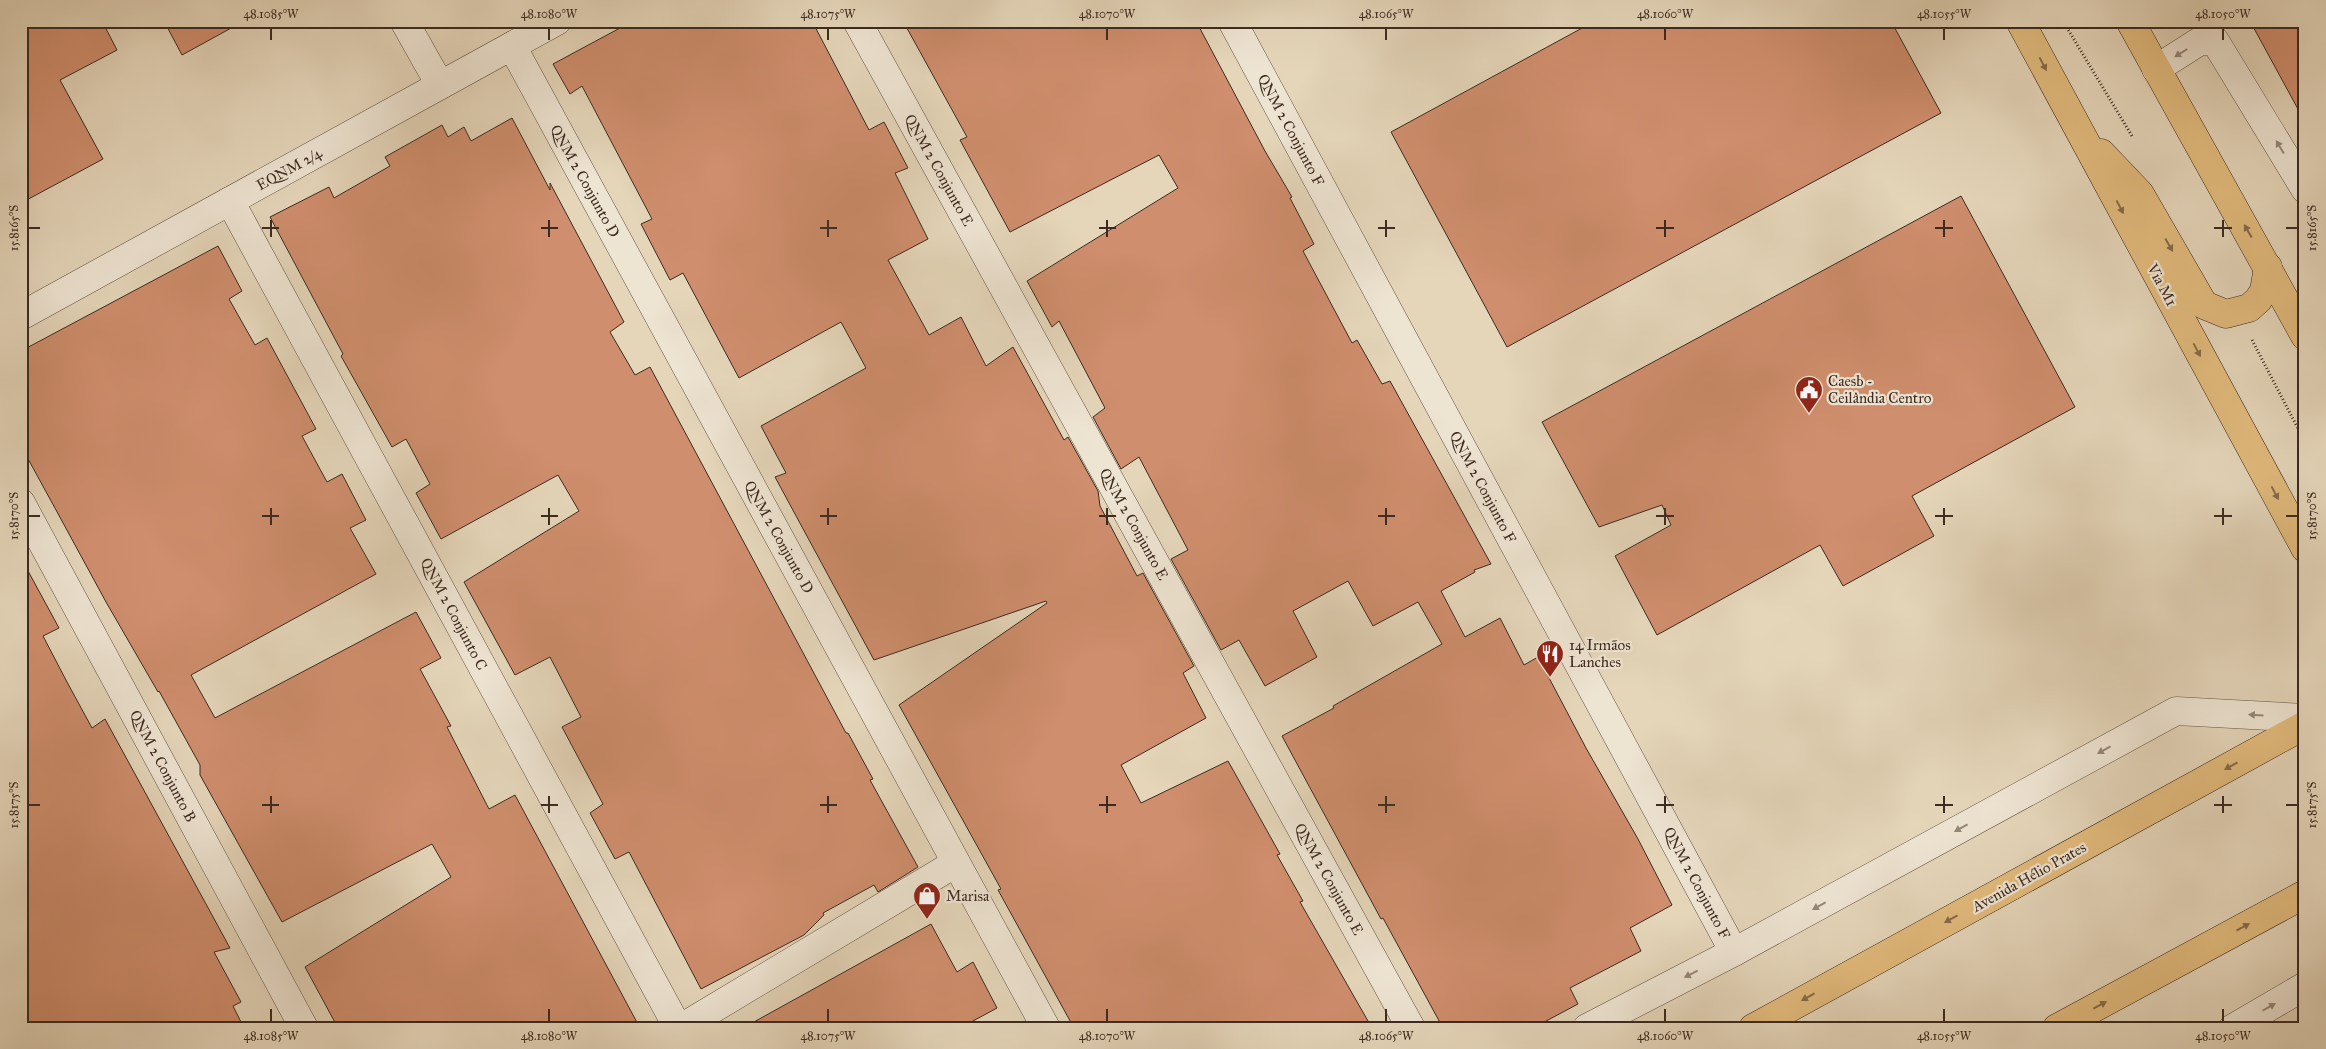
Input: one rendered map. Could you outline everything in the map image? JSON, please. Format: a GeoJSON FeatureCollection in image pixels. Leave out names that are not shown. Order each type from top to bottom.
{"type":"FeatureCollection","features":[{"type":"Feature","properties":{"kind":"main road","name":"Via M1"},"geometry":{"type":"LineString","coordinates":[[2020,21],[2305,548]]}},
{"type":"Feature","properties":{"kind":"main road"},"geometry":{"type":"LineString","coordinates":[[2121,21],[2149,57]]}},
{"type":"Feature","properties":{"kind":"main road"},"geometry":{"type":"LineString","coordinates":[[2130,21],[2305,336]]}},
{"type":"Feature","properties":{"kind":"main road"},"geometry":{"type":"LineString","coordinates":[[2075,125],[2140,194],[2204,305],[2226,314],[2249,308],[2258,300],[2264,290],[2268,268]]}},
{"type":"Feature","properties":{"kind":"main road","name":"Avenida Hélio Prates"},"geometry":{"type":"LineString","coordinates":[[1753,1028],[2305,725]]}},
{"type":"Feature","properties":{"kind":"main road"},"geometry":{"type":"LineString","coordinates":[[2057,1028],[2305,894]]}},
{"type":"Feature","properties":{"kind":"street"},"geometry":{"type":"LineString","coordinates":[[404,21],[440,85]]}},
{"type":"Feature","properties":{"kind":"street","name":"EQNM 2/4"},"geometry":{"type":"LineString","coordinates":[[21,316],[557,21]]}},
{"type":"Feature","properties":{"kind":"street","name":"QNM 2 Conjunto E"},"geometry":{"type":"LineString","coordinates":[[857,21],[1411,1028]]}},
{"type":"Feature","properties":{"kind":"street","name":"QNM 2 Conjunto F"},"geometry":{"type":"LineString","coordinates":[[1232,21],[1734,952]]}},
{"type":"Feature","properties":{"kind":"street"},"geometry":{"type":"LineString","coordinates":[[2149,57],[2200,41],[2215,41],[2305,189]]}},
{"type":"Feature","properties":{"kind":"street","name":"QNM 2 Conjunto D"},"geometry":{"type":"LineString","coordinates":[[512,46],[1046,1028]]}},
{"type":"Feature","properties":{"kind":"street","name":"QNM 2 Conjunto C"},"geometry":{"type":"LineString","coordinates":[[230,201],[679,1028]]}},
{"type":"Feature","properties":{"kind":"street","name":"QNM 2 Conjunto B"},"geometry":{"type":"LineString","coordinates":[[21,503],[304,1028]]}},
{"type":"Feature","properties":{"kind":"street"},"geometry":{"type":"LineString","coordinates":[[1587,1028],[1734,952],[2176,711],[2305,718]]}},
{"type":"Feature","properties":{"kind":"street"},"geometry":{"type":"LineString","coordinates":[[679,1028],[956,863]]}},
{"type":"Feature","properties":{"kind":"street"},"geometry":{"type":"LineString","coordinates":[[2233,1028],[2305,986]]}},
{"type":"Feature","properties":{"kind":"building"},"geometry":{"type":"Polygon","coordinates":[[[21,21],[102,21],[117,50],[60,80],[103,159],[21,203],[21,21]]]}},
{"type":"Feature","properties":{"kind":"building"},"geometry":{"type":"Polygon","coordinates":[[[164,21],[244,21],[182,55],[164,21]]]}},
{"type":"Feature","properties":{"kind":"building"},"geometry":{"type":"Polygon","coordinates":[[[633,21],[812,21],[869,130],[884,122],[908,168],[895,173],[928,239],[888,260],[929,335],[961,317],[986,366],[1013,347],[1064,440],[1068,437],[1098,491],[1100,506],[1137,576],[1143,573],[1194,666],[1183,673],[1206,718],[1121,765],[1141,803],[1228,761],[1280,854],[1277,855],[1303,901],[1300,902],[1372,1028],[1074,1028],[998,890],[1001,889],[899,705],[1047,603],[1046,601],[874,660],[775,477],[786,473],[761,426],[866,368],[841,322],[739,378],[683,273],[670,280],[641,224],[652,219],[582,86],[570,94],[553,64],[633,21]]]}},
{"type":"Feature","properties":{"kind":"building"},"geometry":{"type":"Polygon","coordinates":[[[903,21],[1196,21],[1265,151],[1292,197],[1290,198],[1314,244],[1303,251],[1352,343],[1357,340],[1382,384],[1390,381],[1491,564],[1474,570],[1475,572],[1441,591],[1465,637],[1500,618],[1524,665],[1538,657],[1672,905],[1630,928],[1641,951],[1570,988],[1578,1004],[1533,1028],[1443,1028],[1383,918],[1381,919],[1282,736],[1334,708],[1333,706],[1442,644],[1418,602],[1373,626],[1348,581],[1293,611],[1317,657],[1265,686],[1239,640],[1221,650],[1171,559],[1188,550],[1139,457],[1121,469],[1093,417],[1105,408],[1059,321],[1052,327],[1027,281],[1178,188],[1159,155],[1010,232],[960,140],[967,137],[903,21]]]}},
{"type":"Feature","properties":{"kind":"building"},"geometry":{"type":"Polygon","coordinates":[[[1595,21],[1891,21],[1941,113],[1507,347],[1391,132],[1595,21]]]}},
{"type":"Feature","properties":{"kind":"building"},"geometry":{"type":"Polygon","coordinates":[[[2250,21],[2305,21],[2305,122],[2250,21]]]}},
{"type":"Feature","properties":{"kind":"building"},"geometry":{"type":"Polygon","coordinates":[[[512,118],[550,190],[550,183],[624,322],[610,332],[635,375],[650,367],[846,733],[848,733],[873,779],[870,780],[918,867],[878,892],[874,885],[823,913],[824,915],[804,935],[701,989],[629,852],[615,859],[590,813],[603,804],[562,727],[581,717],[550,657],[515,675],[464,582],[579,511],[558,475],[441,539],[416,493],[430,484],[406,439],[392,447],[341,356],[343,354],[270,217],[329,187],[334,198],[390,166],[385,157],[442,125],[448,137],[464,127],[471,141],[512,118]]]}},
{"type":"Feature","properties":{"kind":"building","name":"Caesb - Ceilândia Centro"},"geometry":{"type":"Polygon","coordinates":[[[1961,196],[2075,407],[1912,496],[1934,536],[1843,586],[1820,545],[1657,635],[1615,556],[1671,525],[1662,505],[1599,527],[1542,422],[1961,196]]]}},
{"type":"Feature","properties":{"kind":"building"},"geometry":{"type":"Polygon","coordinates":[[[218,246],[242,291],[229,299],[255,345],[267,338],[316,429],[302,436],[327,482],[342,474],[366,520],[350,528],[376,574],[191,675],[215,718],[416,612],[441,658],[420,669],[451,726],[447,727],[489,809],[515,795],[640,1028],[338,1028],[305,967],[451,877],[432,844],[282,922],[200,775],[200,765],[106,602],[21,446],[21,351],[218,246]]]}},
{"type":"Feature","properties":{"kind":"building"},"geometry":{"type":"Polygon","coordinates":[[[21,558],[59,628],[43,636],[67,682],[92,728],[105,719],[230,948],[214,952],[241,1002],[233,1006],[244,1028],[21,1028],[21,558]]]}},
{"type":"Feature","properties":{"kind":"building"},"geometry":{"type":"Polygon","coordinates":[[[931,924],[957,972],[973,962],[997,1008],[960,1028],[743,1028],[931,924]]]}},
{"type":"Feature","properties":{"kind":"place","name":"Caesb - Ceilândia Centro"},"geometry":{"type":"Point","coordinates":[1809,414]}},
{"type":"Feature","properties":{"kind":"place","name":"14 Irmãos Lanches"},"geometry":{"type":"Point","coordinates":[1550,678]}},
{"type":"Feature","properties":{"kind":"place","name":"Marisa"},"geometry":{"type":"Point","coordinates":[927,920]}}]}
